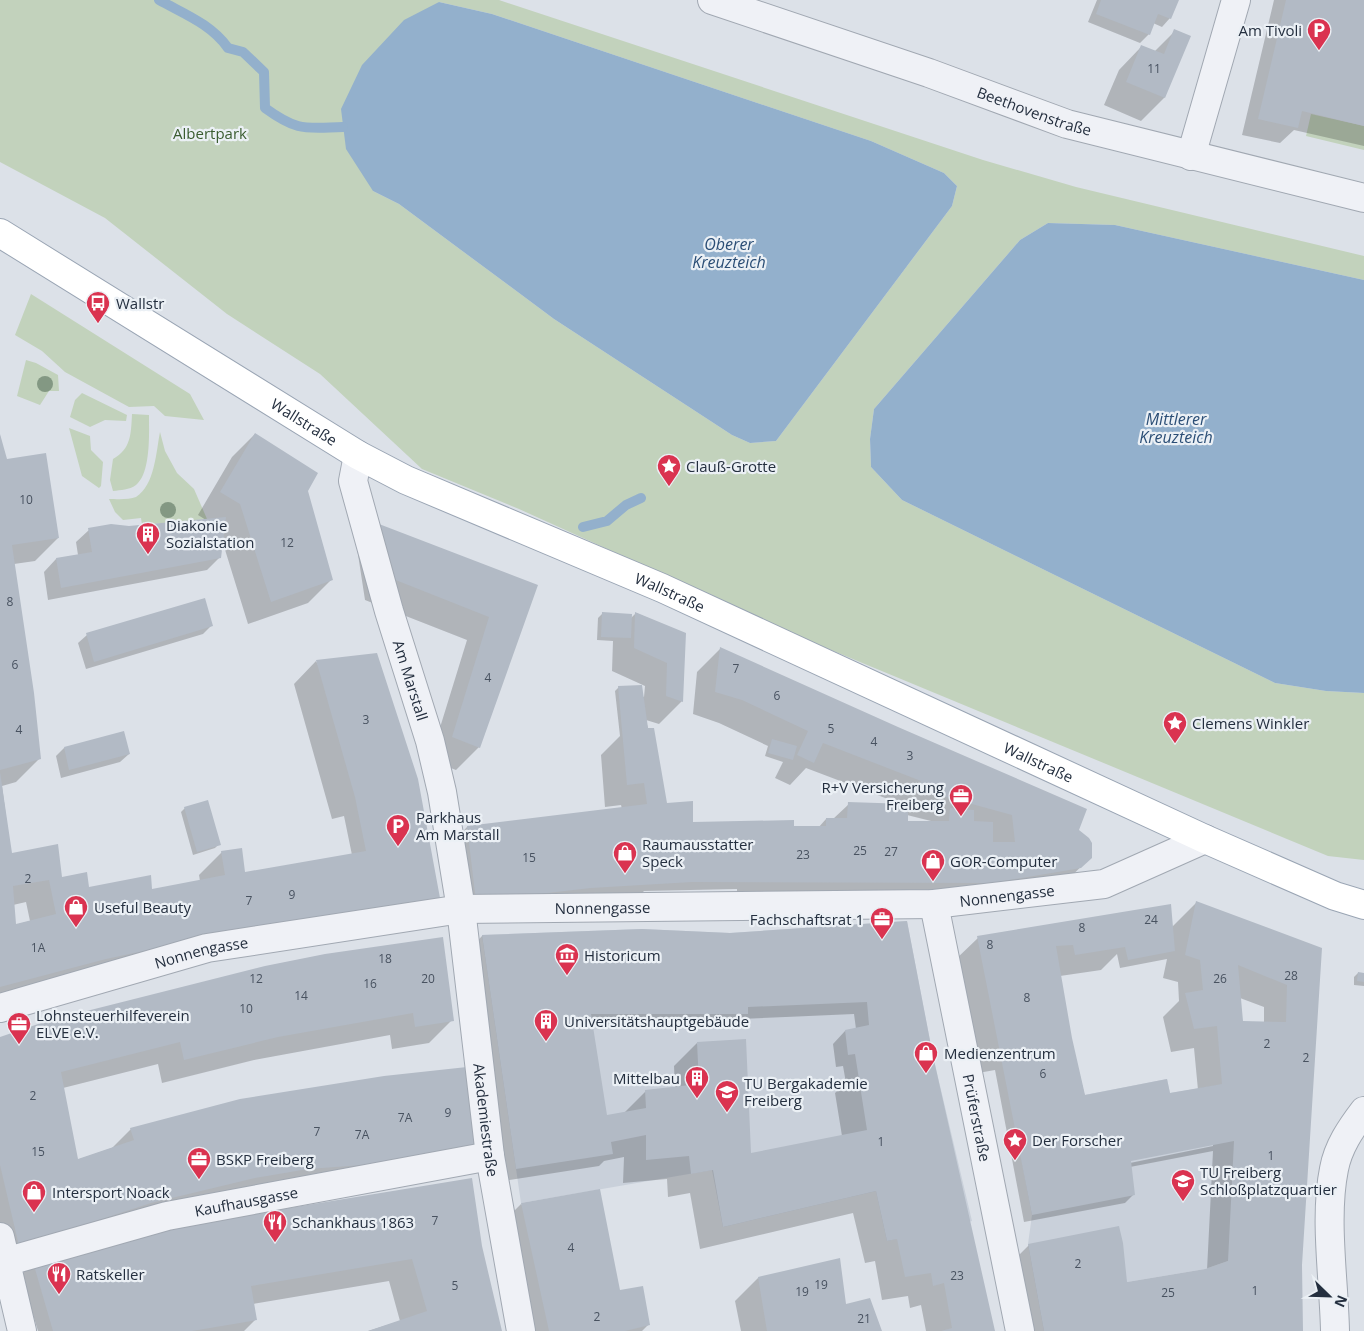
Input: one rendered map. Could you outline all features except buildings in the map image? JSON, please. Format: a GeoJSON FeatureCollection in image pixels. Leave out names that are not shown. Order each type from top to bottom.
{"type":"FeatureCollection","features":[{"type":"Feature","properties":{"kind":"main road","name":"Wallstraße"},"geometry":{"type":"LineString","coordinates":[[0,233],[358,454],[406,480],[662,588],[1205,839],[1335,896],[1364,905]]}},
{"type":"Feature","properties":{"kind":"street","name":"Beethovenstraße"},"geometry":{"type":"LineString","coordinates":[[712,0],[929,73],[1067,124],[1364,198]]}},
{"type":"Feature","properties":{"kind":"street"},"geometry":{"type":"LineString","coordinates":[[1191,156],[1236,0]]}},
{"type":"Feature","properties":{"kind":"street","name":"Am Marstall"},"geometry":{"type":"LineString","coordinates":[[358,454],[353,481],[395,629],[430,741],[442,792],[461,909]]}},
{"type":"Feature","properties":{"kind":"street","name":"Nonnengasse"},"geometry":{"type":"LineString","coordinates":[[0,1008],[207,948],[461,909],[934,904],[1104,884],[1205,839]]}},
{"type":"Feature","properties":{"kind":"street","name":"Prüferstraße"},"geometry":{"type":"LineString","coordinates":[[934,904],[1020,1331]]}},
{"type":"Feature","properties":{"kind":"street","name":"Akademiestraße"},"geometry":{"type":"LineString","coordinates":[[461,909],[490,1156],[521,1331]]}},
{"type":"Feature","properties":{"kind":"street"},"geometry":{"type":"LineString","coordinates":[[1334,1331],[1330,1203],[1334,1167],[1348,1133],[1364,1111]]}},
{"type":"Feature","properties":{"kind":"street","name":"Kaufhausgasse"},"geometry":{"type":"LineString","coordinates":[[3,1250],[167,1216],[490,1156]]}},
{"type":"Feature","properties":{"kind":"street"},"geometry":{"type":"LineString","coordinates":[[3,1250],[22,1331]]}},
{"type":"Feature","properties":{"kind":"shaded area","name":"TU Bergakademie Freiberg"},"geometry":{"type":"Polygon","coordinates":[[[907,921],[933,1056],[972,1221],[887,1241],[876,1191],[723,1227],[712,1170],[521,1203],[482,935],[642,929],[730,933],[907,921]]]}},
{"type":"Feature","properties":{"kind":"shaded area"},"geometry":{"type":"Polygon","coordinates":[[[1313,1070],[1228,1261],[1205,1269],[1127,1282],[1044,1331],[1028,1244],[1032,1215],[1012,1109],[1167,1079],[1170,1093],[1313,1070]]]}},
{"type":"Feature","properties":{"kind":"green space","name":"Albertpark"},"geometry":{"type":"Polygon","coordinates":[[[0,0],[499,0],[983,160],[1076,187],[1364,256],[1364,280],[1115,225],[1048,223],[1020,240],[874,409],[870,439],[871,467],[902,500],[1275,683],[1326,691],[1364,693],[1364,860],[1328,856],[819,645],[519,509],[422,469],[320,374],[227,314],[105,218],[0,162],[0,0]],[[439,2],[373,191],[399,204],[554,319],[732,435],[750,443],[776,441],[952,206],[957,186],[944,173],[871,141],[492,14],[439,2]]]}},
{"type":"Feature","properties":{"kind":"green space"},"geometry":{"type":"Polygon","coordinates":[[[1311,114],[1364,126],[1364,150],[1306,136],[1311,114]]]}},
{"type":"Feature","properties":{"kind":"green space"},"geometry":{"type":"Polygon","coordinates":[[[31,294],[190,394],[204,420],[165,416],[154,406],[129,407],[65,372],[42,351],[15,335],[31,294]]]}},
{"type":"Feature","properties":{"kind":"green space"},"geometry":{"type":"Polygon","coordinates":[[[26,360],[36,363],[58,375],[59,391],[49,391],[40,405],[17,396],[26,360]]]}},
{"type":"Feature","properties":{"kind":"green space"},"geometry":{"type":"Polygon","coordinates":[[[82,393],[127,415],[126,421],[105,420],[90,427],[70,417],[75,400],[82,393]]]}},
{"type":"Feature","properties":{"kind":"green space"},"geometry":{"type":"Polygon","coordinates":[[[132,414],[149,415],[147,462],[141,479],[136,485],[128,489],[113,491],[110,480],[113,459],[127,446],[132,414]]]}},
{"type":"Feature","properties":{"kind":"green space"},"geometry":{"type":"Polygon","coordinates":[[[69,428],[90,436],[91,450],[103,462],[101,486],[99,488],[82,476],[69,428]]]}},
{"type":"Feature","properties":{"kind":"green space"},"geometry":{"type":"Polygon","coordinates":[[[160,432],[165,451],[177,473],[194,489],[207,519],[142,525],[141,518],[123,520],[115,512],[109,499],[136,497],[147,485],[154,468],[160,432]]]}},
{"type":"Feature","properties":{"kind":"water","name":"Oberer Kreuzteich"},"geometry":{"type":"Polygon","coordinates":[[[439,2],[492,14],[871,141],[944,173],[957,186],[952,206],[776,441],[750,443],[732,435],[554,319],[399,204],[373,191],[346,149],[341,109],[362,65],[404,20],[439,2]]]}},
{"type":"Feature","properties":{"kind":"water","name":"Mittlerer Kreuzteich"},"geometry":{"type":"Polygon","coordinates":[[[1048,223],[1115,225],[1364,280],[1364,693],[1326,691],[1275,683],[902,500],[871,467],[870,439],[874,409],[1020,240],[1048,223]]]}},
{"type":"Feature","properties":{"kind":"waterway"},"geometry":{"type":"LineString","coordinates":[[159,0],[214,32],[228,48],[243,52],[264,72],[265,108],[276,116],[302,127],[343,127]]}},
{"type":"Feature","properties":{"kind":"waterway"},"geometry":{"type":"LineString","coordinates":[[583,527],[607,521],[626,505],[641,498]]}},
{"type":"Feature","properties":{"kind":"place","name":"Am Tivoli"},"geometry":{"type":"Point","coordinates":[1319,51]}},
{"type":"Feature","properties":{"kind":"place","name":"Wallstr"},"geometry":{"type":"Point","coordinates":[98,324]}},
{"type":"Feature","properties":{"kind":"place","name":"Clauß-Grotte"},"geometry":{"type":"Point","coordinates":[669,487]}},
{"type":"Feature","properties":{"kind":"place","name":"Diakonie Sozialstation"},"geometry":{"type":"Point","coordinates":[148,555]}},
{"type":"Feature","properties":{"kind":"place","name":"Clemens Winkler"},"geometry":{"type":"Point","coordinates":[1175,744]}},
{"type":"Feature","properties":{"kind":"place","name":"R+V Versicherung Freiberg"},"geometry":{"type":"Point","coordinates":[961,817]}},
{"type":"Feature","properties":{"kind":"place","name":"Parkhaus Am Marstall"},"geometry":{"type":"Point","coordinates":[398,847]}},
{"type":"Feature","properties":{"kind":"place","name":"Raumausstatter Speck"},"geometry":{"type":"Point","coordinates":[625,874]}},
{"type":"Feature","properties":{"kind":"place","name":"GOR-Computer"},"geometry":{"type":"Point","coordinates":[933,882]}},
{"type":"Feature","properties":{"kind":"place","name":"Useful Beauty"},"geometry":{"type":"Point","coordinates":[76,928]}},
{"type":"Feature","properties":{"kind":"place","name":"Fachschaftsrat 1"},"geometry":{"type":"Point","coordinates":[882,940]}},
{"type":"Feature","properties":{"kind":"place","name":"Historicum"},"geometry":{"type":"Point","coordinates":[567,976]}},
{"type":"Feature","properties":{"kind":"place","name":"Universitätshauptgebäude"},"geometry":{"type":"Point","coordinates":[546,1042]}},
{"type":"Feature","properties":{"kind":"place","name":"Lohnsteuerhilfeverein ELVE e.V."},"geometry":{"type":"Point","coordinates":[19,1045]}},
{"type":"Feature","properties":{"kind":"place","name":"Medienzentrum"},"geometry":{"type":"Point","coordinates":[926,1074]}},
{"type":"Feature","properties":{"kind":"place","name":"Mittelbau"},"geometry":{"type":"Point","coordinates":[697,1099]}},
{"type":"Feature","properties":{"kind":"place","name":"TU Bergakademie Freiberg"},"geometry":{"type":"Point","coordinates":[727,1113]}},
{"type":"Feature","properties":{"kind":"place","name":"Der Forscher"},"geometry":{"type":"Point","coordinates":[1015,1161]}},
{"type":"Feature","properties":{"kind":"place","name":"BSKP Freiberg"},"geometry":{"type":"Point","coordinates":[199,1180]}},
{"type":"Feature","properties":{"kind":"place","name":"TU Freiberg Schloßplatzquartier"},"geometry":{"type":"Point","coordinates":[1183,1202]}},
{"type":"Feature","properties":{"kind":"place","name":"Intersport Noack"},"geometry":{"type":"Point","coordinates":[34,1213]}},
{"type":"Feature","properties":{"kind":"place","name":"Schankhaus 1863"},"geometry":{"type":"Point","coordinates":[275,1243]}},
{"type":"Feature","properties":{"kind":"place","name":"Ratskeller"},"geometry":{"type":"Point","coordinates":[59,1295]}}]}
